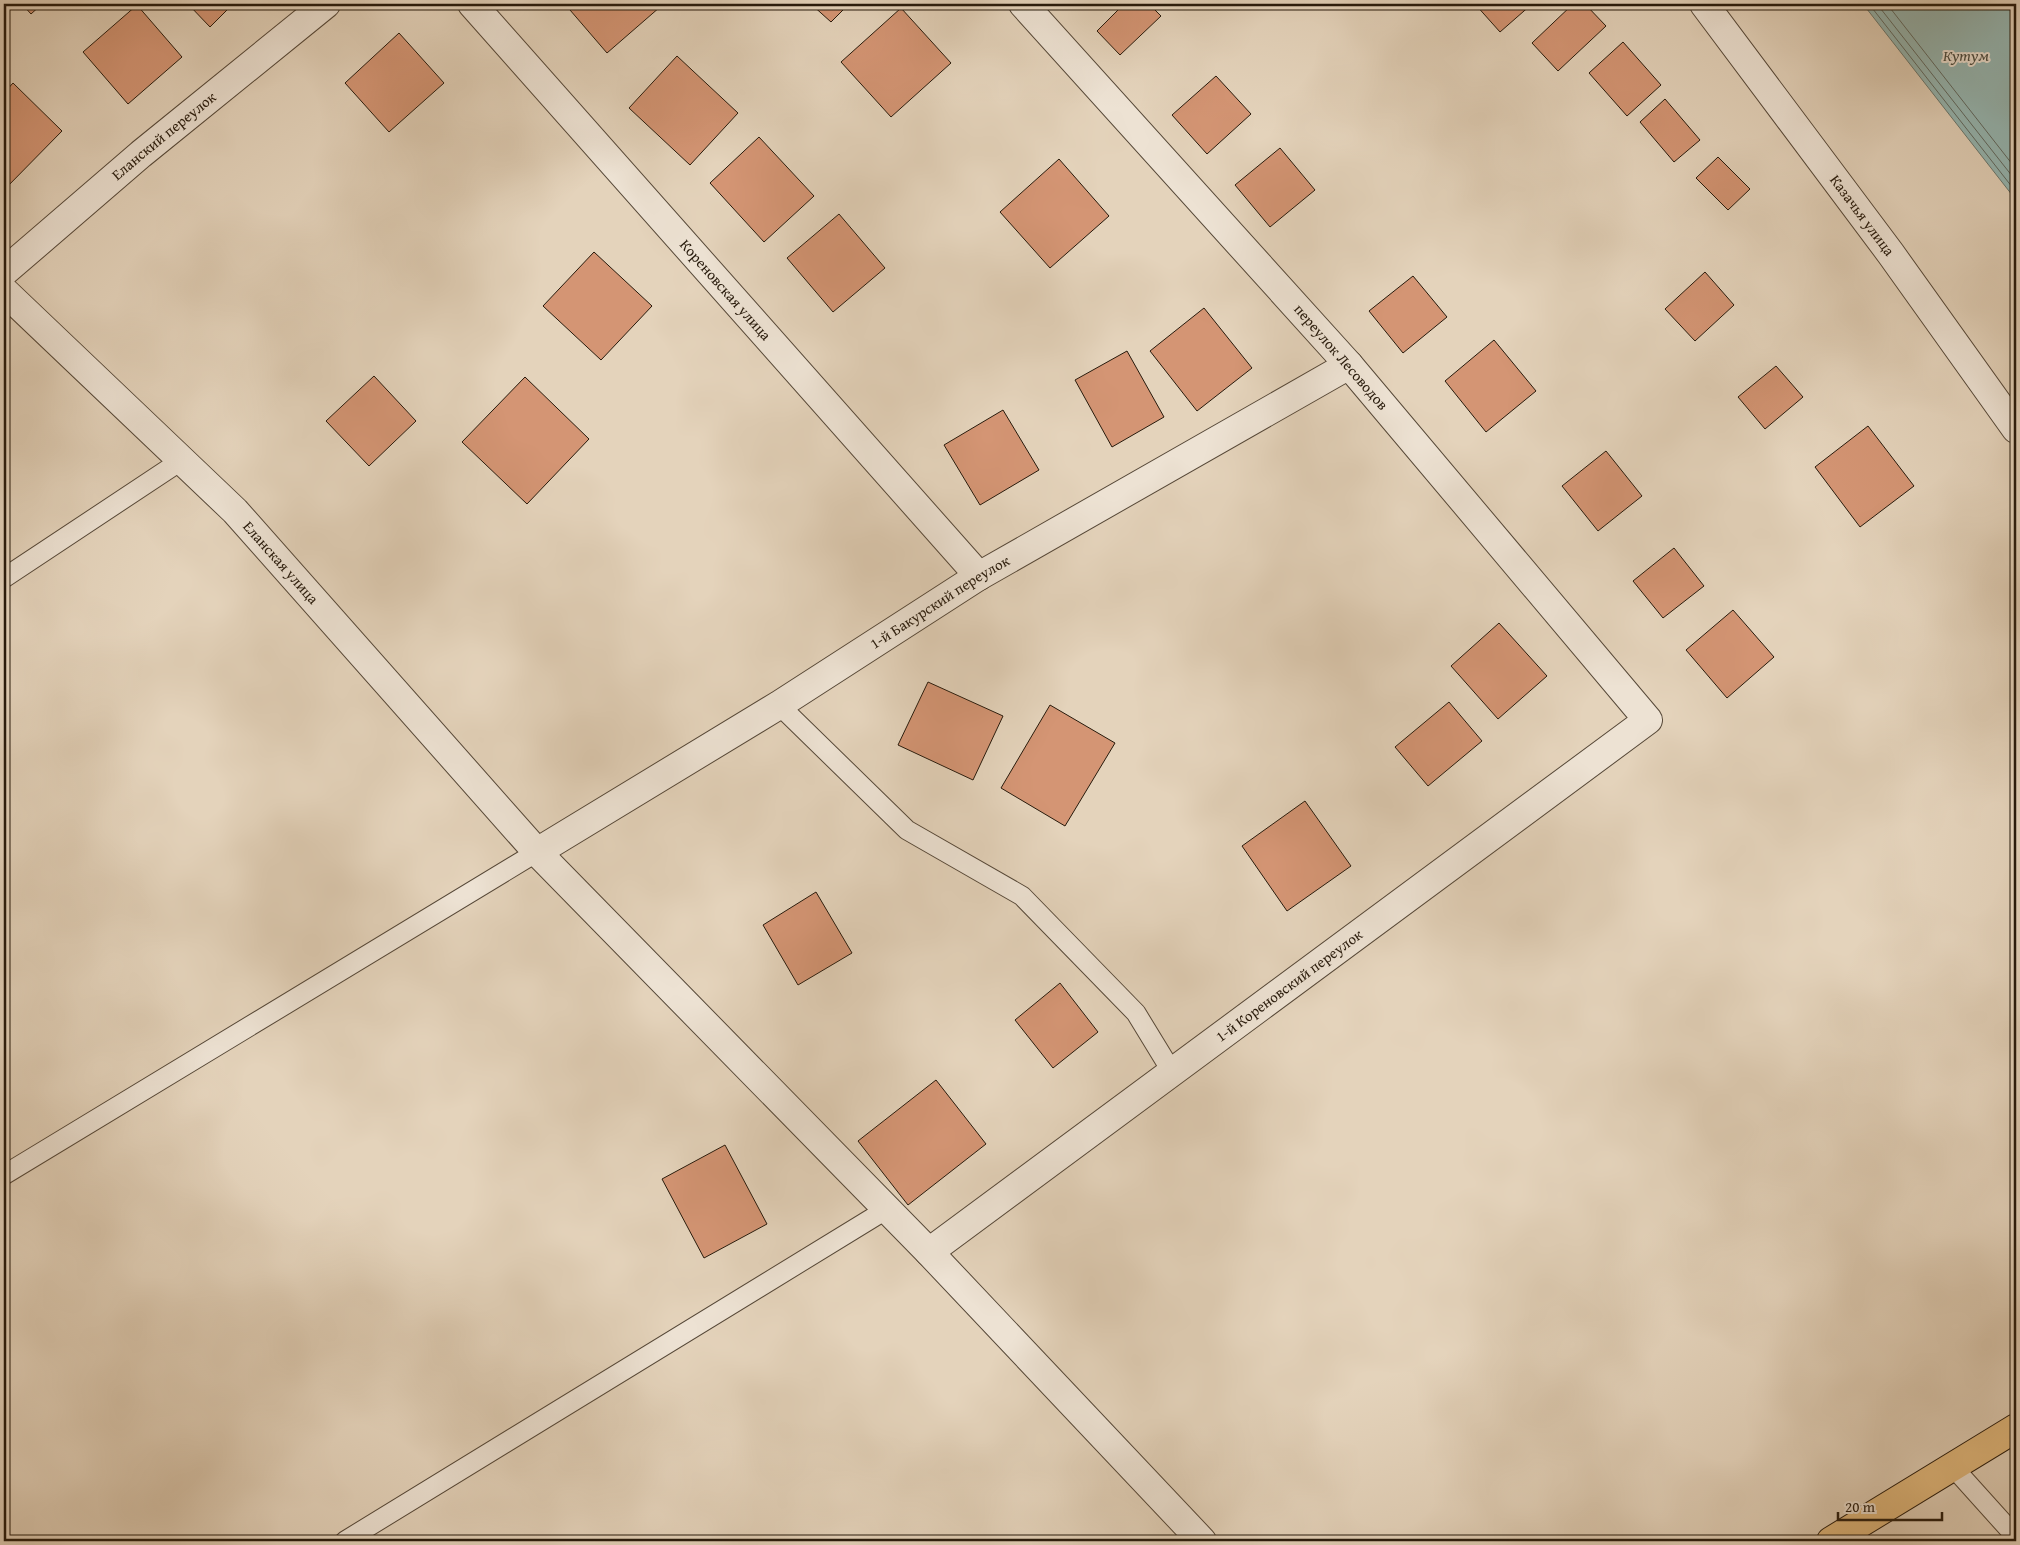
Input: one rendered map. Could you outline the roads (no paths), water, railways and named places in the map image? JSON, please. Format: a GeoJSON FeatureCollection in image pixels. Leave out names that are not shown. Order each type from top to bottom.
{"type":"FeatureCollection","features":[{"type":"Feature","properties":{"kind":"main road"},"geometry":{"type":"LineString","coordinates":[[1831,1541],[2016,1428]]}},
{"type":"Feature","properties":{"kind":"street","name":"Еланский переулок"},"geometry":{"type":"LineString","coordinates":[[4,272],[141,154],[326,4]]}},
{"type":"Feature","properties":{"kind":"street","name":"Кореновская улица"},"geometry":{"type":"LineString","coordinates":[[472,4],[979,576]]}},
{"type":"Feature","properties":{"kind":"street","name":"переулок Лесоводов"},"geometry":{"type":"LineString","coordinates":[[1023,4],[1349,364],[1648,720]]}},
{"type":"Feature","properties":{"kind":"street","name":"Казачья улица"},"geometry":{"type":"LineString","coordinates":[[1704,4],[1891,254],[2016,429]]}},
{"type":"Feature","properties":{"kind":"street","name":"Еланская улица"},"geometry":{"type":"LineString","coordinates":[[4,291],[235,511],[537,852],[887,1208],[1202,1541]]}},
{"type":"Feature","properties":{"kind":"street","name":"1-й Бакурский переулок"},"geometry":{"type":"LineString","coordinates":[[537,852],[779,705],[979,576],[1349,364]]}},
{"type":"Feature","properties":{"kind":"street","name":"1-й Кореновский переулок"},"geometry":{"type":"LineString","coordinates":[[929,1252],[1648,720]]}},
{"type":"Feature","properties":{"kind":"lane"},"geometry":{"type":"LineString","coordinates":[[4,578],[182,460]]}},
{"type":"Feature","properties":{"kind":"lane"},"geometry":{"type":"LineString","coordinates":[[779,705],[907,830],[1022,896],[1136,1013],[1172,1072]]}},
{"type":"Feature","properties":{"kind":"lane"},"geometry":{"type":"LineString","coordinates":[[4,1175],[537,852]]}},
{"type":"Feature","properties":{"kind":"lane"},"geometry":{"type":"LineString","coordinates":[[345,1541],[887,1208]]}},
{"type":"Feature","properties":{"kind":"lane"},"geometry":{"type":"LineString","coordinates":[[1954,1467],[2016,1537]]}},
{"type":"Feature","properties":{"kind":"water","name":"Кутум"},"geometry":{"type":"Polygon","coordinates":[[[1863,4],[2016,4],[2016,200],[1863,4]]]}}]}
